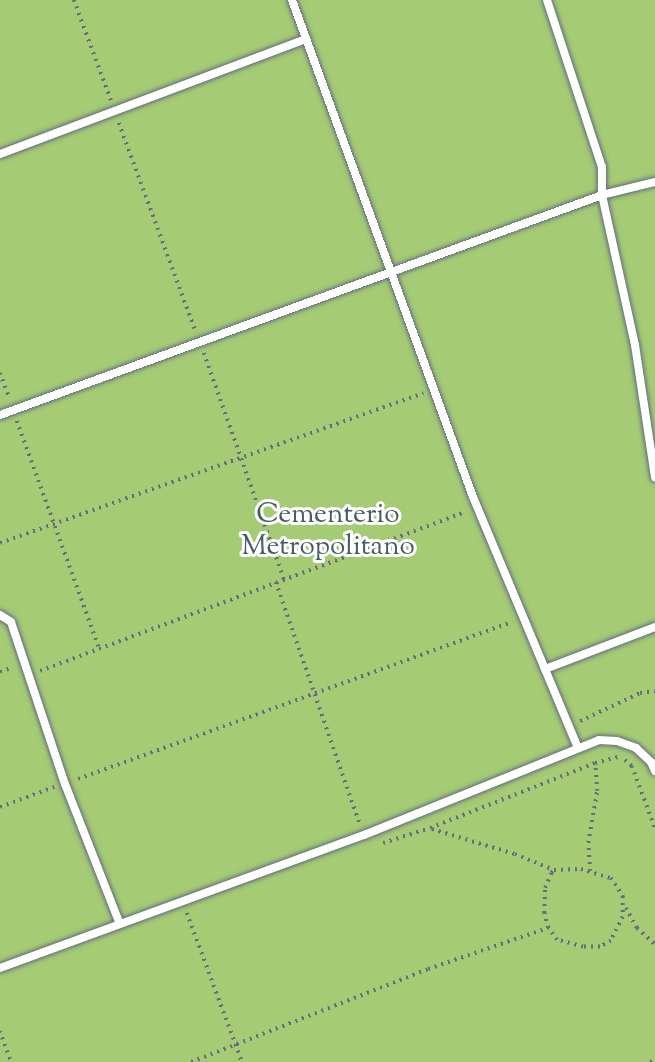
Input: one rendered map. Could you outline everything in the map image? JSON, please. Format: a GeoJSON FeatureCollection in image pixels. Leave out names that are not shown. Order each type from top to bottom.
{"type":"FeatureCollection","features":[{"type":"Feature","properties":{"kind":"lane"},"geometry":{"type":"LineString","coordinates":[[292,0],[478,507],[578,748]]}},
{"type":"Feature","properties":{"kind":"lane"},"geometry":{"type":"LineString","coordinates":[[547,0],[602,167],[602,195],[635,345],[655,478]]}},
{"type":"Feature","properties":{"kind":"lane"},"geometry":{"type":"LineString","coordinates":[[0,154],[306,39]]}},
{"type":"Feature","properties":{"kind":"lane"},"geometry":{"type":"LineString","coordinates":[[0,415],[602,195],[655,182]]}},
{"type":"Feature","properties":{"kind":"lane"},"geometry":{"type":"LineString","coordinates":[[0,615],[11,622],[31,675],[65,783],[120,924]]}},
{"type":"Feature","properties":{"kind":"lane"},"geometry":{"type":"LineString","coordinates":[[545,669],[655,627]]}},
{"type":"Feature","properties":{"kind":"lane"},"geometry":{"type":"LineString","coordinates":[[0,968],[364,835],[599,740],[617,741],[636,748],[651,762],[655,771]]}},
{"type":"Feature","properties":{"kind":"path"},"geometry":{"type":"LineString","coordinates":[[74,0],[284,579]]}},
{"type":"Feature","properties":{"kind":"path"},"geometry":{"type":"LineString","coordinates":[[0,373],[99,648]]}},
{"type":"Feature","properties":{"kind":"path"},"geometry":{"type":"LineString","coordinates":[[0,543],[435,389]]}},
{"type":"Feature","properties":{"kind":"path"},"geometry":{"type":"LineString","coordinates":[[31,675],[478,507]]}},
{"type":"Feature","properties":{"kind":"path"},"geometry":{"type":"LineString","coordinates":[[276,582],[364,835],[385,844],[596,762],[617,757],[628,762],[655,828]]}},
{"type":"Feature","properties":{"kind":"path"},"geometry":{"type":"LineString","coordinates":[[0,807],[523,618]]}},
{"type":"Feature","properties":{"kind":"path"},"geometry":{"type":"LineString","coordinates":[[571,728],[640,693],[655,691]]}},
{"type":"Feature","properties":{"kind":"path"},"geometry":{"type":"LineString","coordinates":[[590,871],[588,843],[597,791],[596,762]]}},
{"type":"Feature","properties":{"kind":"path"},"geometry":{"type":"LineString","coordinates":[[430,828],[515,854],[554,870],[590,871],[611,878],[623,896],[625,906],[637,928],[655,944]]}},
{"type":"Feature","properties":{"kind":"path"},"geometry":{"type":"LineString","coordinates":[[554,870],[549,877],[544,898],[548,928],[557,940],[583,947],[600,947],[611,941],[617,932],[625,906]]}},
{"type":"Feature","properties":{"kind":"path"},"geometry":{"type":"LineString","coordinates":[[182,901],[242,1062]]}},
{"type":"Feature","properties":{"kind":"path"},"geometry":{"type":"LineString","coordinates":[[191,1062],[428,970],[548,928]]}},
{"type":"Feature","properties":{"kind":"path"},"geometry":{"type":"LineString","coordinates":[[0,1031],[11,1062]]}},
{"type":"Feature","properties":{"kind":"green space","name":"Cementerio Metropolitano"},"geometry":{"type":"Polygon","coordinates":[[[0,0],[655,0],[655,1062],[0,1062],[0,0]]]}}]}
